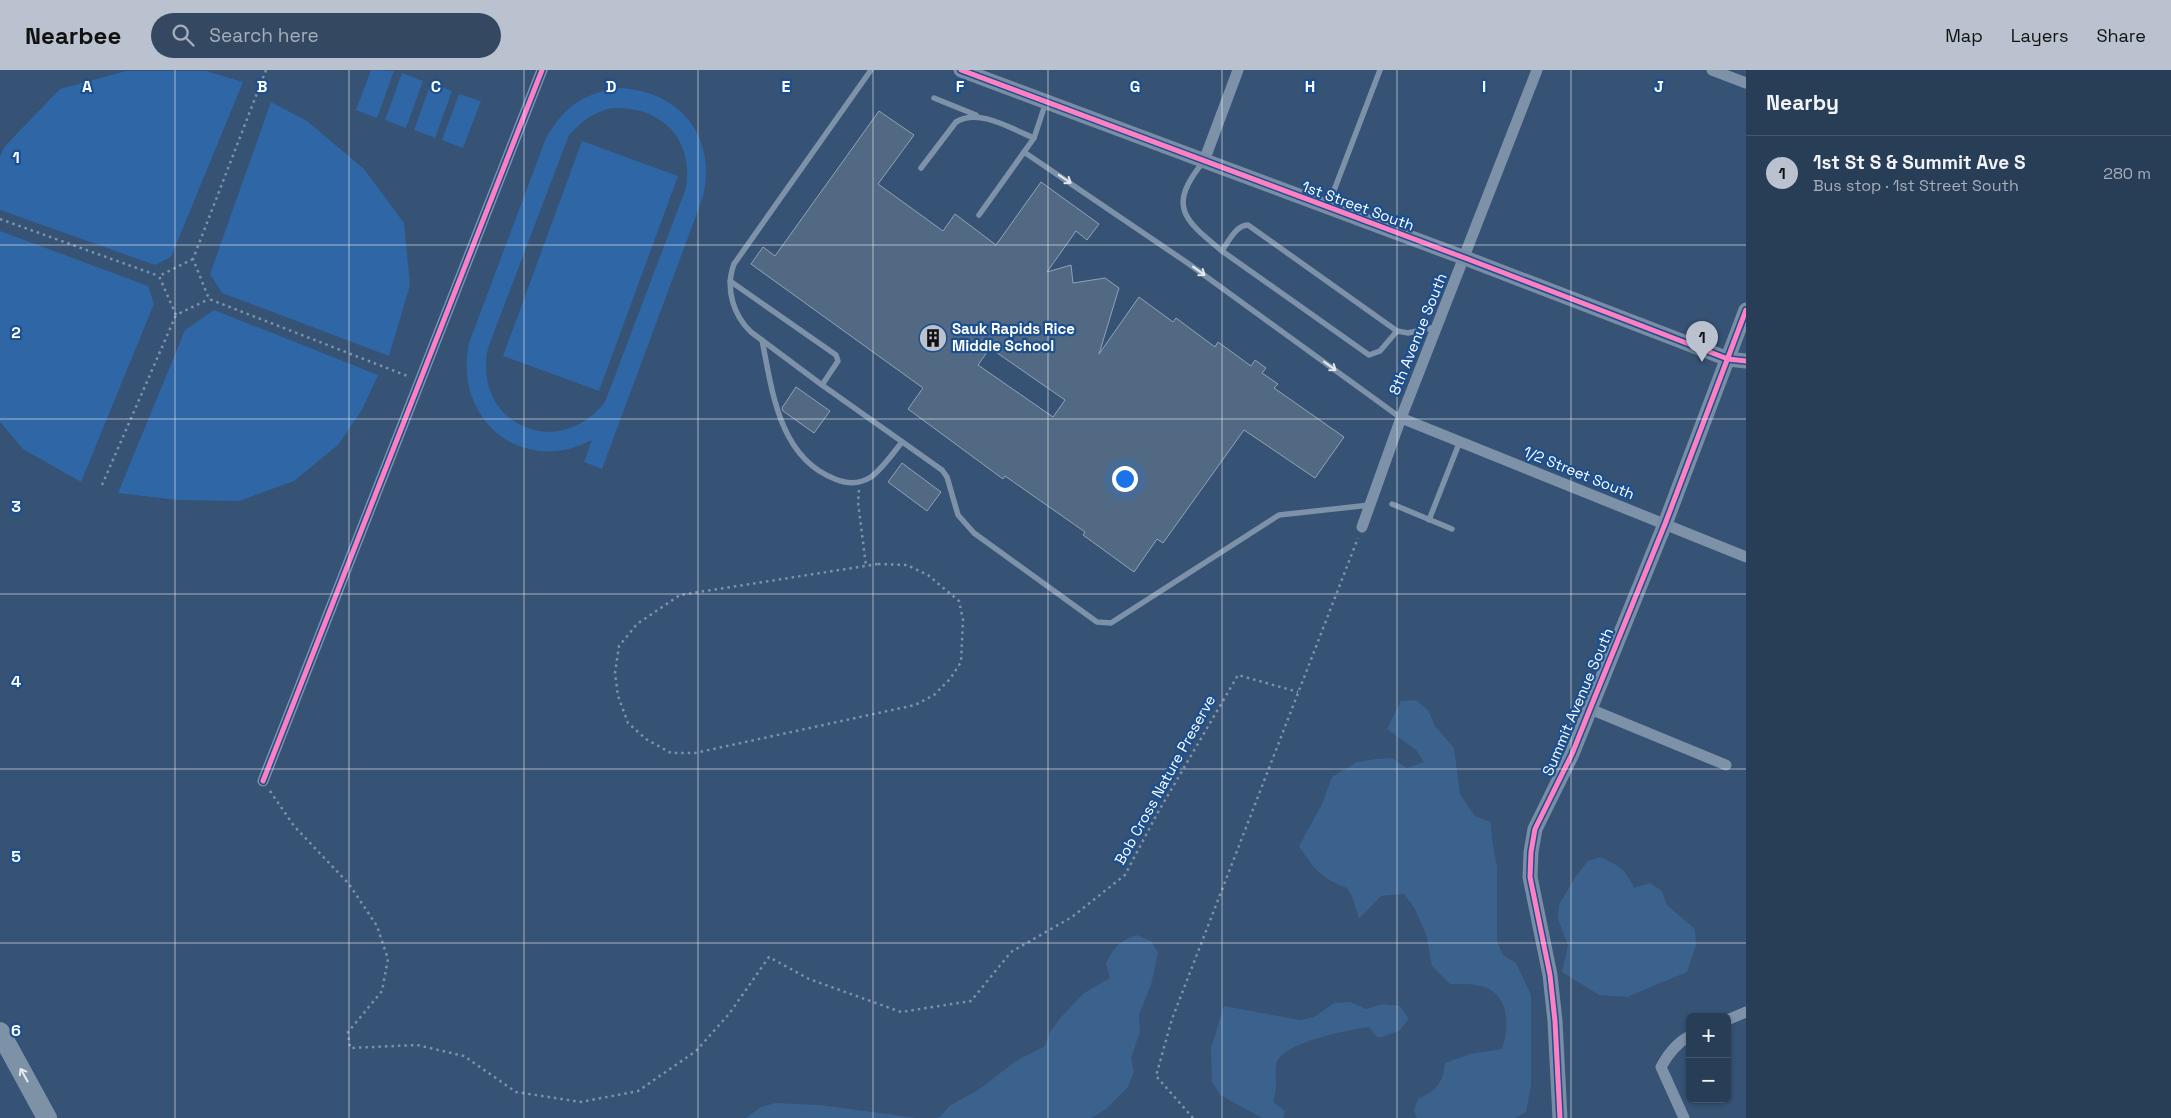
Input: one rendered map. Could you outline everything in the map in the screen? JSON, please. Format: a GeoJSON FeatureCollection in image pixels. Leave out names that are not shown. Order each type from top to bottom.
{"type":"FeatureCollection","features":[{"type":"Feature","properties":{"kind":"highway"},"geometry":{"type":"LineString","coordinates":[[0,1032],[47,1118]]}},
{"type":"Feature","properties":{"kind":"street"},"geometry":{"type":"LineString","coordinates":[[264,781],[542,70]]}},
{"type":"Feature","properties":{"kind":"street","name":"1st Street South"},"geometry":{"type":"LineString","coordinates":[[961,70],[1465,258],[1728,359],[1746,362]]}},
{"type":"Feature","properties":{"kind":"street"},"geometry":{"type":"LineString","coordinates":[[1204,161],[1238,70]]}},
{"type":"Feature","properties":{"kind":"street","name":"8th Avenue South"},"geometry":{"type":"LineString","coordinates":[[1362,526],[1401,418],[1537,70]]}},
{"type":"Feature","properties":{"kind":"street"},"geometry":{"type":"LineString","coordinates":[[1712,70],[1746,83]]}},
{"type":"Feature","properties":{"kind":"street","name":"Summit Avenue South"},"geometry":{"type":"LineString","coordinates":[[1560,1118],[1555,1021],[1550,975],[1530,877],[1531,852],[1535,829],[1572,754],[1665,524],[1746,310]]}},
{"type":"Feature","properties":{"kind":"street","name":"1/2 Street South"},"geometry":{"type":"LineString","coordinates":[[1401,418],[1746,557]]}},
{"type":"Feature","properties":{"kind":"street"},"geometry":{"type":"LineString","coordinates":[[1590,708],[1726,765]]}},
{"type":"Feature","properties":{"kind":"street"},"geometry":{"type":"LineString","coordinates":[[1731,1018],[1746,1012]]}},
{"type":"Feature","properties":{"kind":"street"},"geometry":{"type":"LineString","coordinates":[[1684,1118],[1661,1067],[1669,1052],[1686,1038]]}},
{"type":"Feature","properties":{"kind":"lane"},"geometry":{"type":"LineString","coordinates":[[871,70],[734,264],[730,275],[733,304],[742,323],[762,340],[942,470],[947,477],[958,515],[974,532],[1097,622],[1112,623],[1279,515],[1370,505]]}},
{"type":"Feature","properties":{"kind":"lane"},"geometry":{"type":"LineString","coordinates":[[1328,208],[1380,70]]}},
{"type":"Feature","properties":{"kind":"lane"},"geometry":{"type":"LineString","coordinates":[[934,98],[1034,138]]}},
{"type":"Feature","properties":{"kind":"lane"},"geometry":{"type":"LineString","coordinates":[[979,215],[1034,138],[1046,102]]}},
{"type":"Feature","properties":{"kind":"lane"},"geometry":{"type":"LineString","coordinates":[[921,168],[956,122],[963,118],[980,116]]}},
{"type":"Feature","properties":{"kind":"lane"},"geometry":{"type":"LineString","coordinates":[[1024,152],[1188,264],[1401,418]]}},
{"type":"Feature","properties":{"kind":"lane"},"geometry":{"type":"LineString","coordinates":[[1204,161],[1190,178],[1182,202],[1187,220],[1197,231],[1222,251],[1369,355],[1380,351],[1397,331]]}},
{"type":"Feature","properties":{"kind":"lane"},"geometry":{"type":"LineString","coordinates":[[1222,251],[1237,230],[1244,225],[1248,225],[1397,331],[1408,334],[1438,327]]}},
{"type":"Feature","properties":{"kind":"lane"},"geometry":{"type":"LineString","coordinates":[[730,281],[836,355],[838,361],[822,385]]}},
{"type":"Feature","properties":{"kind":"lane"},"geometry":{"type":"LineString","coordinates":[[762,340],[775,406],[793,444],[813,467],[847,484],[860,481],[871,477],[902,442]]}},
{"type":"Feature","properties":{"kind":"lane"},"geometry":{"type":"LineString","coordinates":[[1429,520],[1460,442]]}},
{"type":"Feature","properties":{"kind":"lane"},"geometry":{"type":"LineString","coordinates":[[1392,504],[1452,529]]}},
{"type":"Feature","properties":{"kind":"path"},"geometry":{"type":"LineString","coordinates":[[0,219],[159,276],[193,259],[266,70]]}},
{"type":"Feature","properties":{"kind":"path"},"geometry":{"type":"LineString","coordinates":[[193,259],[210,299],[420,381]]}},
{"type":"Feature","properties":{"kind":"path"},"geometry":{"type":"LineString","coordinates":[[159,276],[176,315]]}},
{"type":"Feature","properties":{"kind":"path"},"geometry":{"type":"LineString","coordinates":[[102,485],[176,315],[210,299]]}},
{"type":"Feature","properties":{"kind":"path"},"geometry":{"type":"LineString","coordinates":[[860,481],[858,502],[866,566]]}},
{"type":"Feature","properties":{"kind":"path"},"geometry":{"type":"LineString","coordinates":[[1193,1118],[1156,1076],[1172,1019],[1362,526]]}},
{"type":"Feature","properties":{"kind":"path"},"geometry":{"type":"LineString","coordinates":[[907,565],[928,575],[958,601],[963,630],[961,662],[950,679],[934,695],[914,704],[695,753],[671,753],[646,739],[628,723],[618,696],[615,672],[619,646],[637,624],[661,606],[680,595],[866,566],[907,565]]}},
{"type":"Feature","properties":{"kind":"shaded area"},"geometry":{"type":"Polygon","coordinates":[[[371,70],[394,71],[377,118],[356,110],[371,70]]]}},
{"type":"Feature","properties":{"kind":"shaded area"},"geometry":{"type":"Polygon","coordinates":[[[126,71],[206,71],[243,82],[171,257],[155,265],[0,210],[0,156],[5,146],[60,89],[126,71]]]}},
{"type":"Feature","properties":{"kind":"shaded area"},"geometry":{"type":"Polygon","coordinates":[[[402,73],[423,81],[406,128],[385,120],[402,73]]]}},
{"type":"Feature","properties":{"kind":"shaded area"},"geometry":{"type":"Polygon","coordinates":[[[431,83],[452,91],[435,138],[414,130],[431,83]]]}},
{"type":"Feature","properties":{"kind":"shaded area"},"geometry":{"type":"Polygon","coordinates":[[[621,88],[643,91],[662,98],[677,109],[690,122],[699,138],[705,156],[706,176],[703,197],[602,469],[584,462],[592,440],[566,450],[541,451],[518,446],[498,434],[482,417],[471,395],[467,371],[469,343],[546,138],[560,118],[576,103],[586,97],[621,88]],[[612,108],[600,112],[584,121],[569,135],[488,348],[486,374],[493,397],[505,414],[523,426],[543,431],[564,430],[586,420],[605,402],[686,188],[687,170],[685,154],[679,140],[670,128],[659,119],[630,109],[612,108]]]}},
{"type":"Feature","properties":{"kind":"shaded area"},"geometry":{"type":"Polygon","coordinates":[[[459,94],[481,101],[463,148],[442,140],[459,94]]]}},
{"type":"Feature","properties":{"kind":"shaded area"},"geometry":{"type":"Polygon","coordinates":[[[271,102],[307,121],[364,169],[404,223],[410,285],[389,356],[222,293],[210,274],[271,102]]]}},
{"type":"Feature","properties":{"kind":"shaded area"},"geometry":{"type":"Polygon","coordinates":[[[582,141],[678,176],[599,391],[503,356],[582,141]]]}},
{"type":"Feature","properties":{"kind":"shaded area"},"geometry":{"type":"Polygon","coordinates":[[[0,231],[148,286],[154,304],[81,482],[23,449],[0,422],[0,231]]]}},
{"type":"Feature","properties":{"kind":"shaded area"},"geometry":{"type":"Polygon","coordinates":[[[214,310],[378,375],[362,410],[338,445],[294,481],[239,501],[178,500],[118,493],[185,330],[214,310]]]}},
{"type":"Feature","properties":{"kind":"shaded area"},"geometry":{"type":"Polygon","coordinates":[[[1416,700],[1428,710],[1435,726],[1454,748],[1460,794],[1475,816],[1491,822],[1497,866],[1497,942],[1503,955],[1516,963],[1531,995],[1531,1085],[1526,1112],[1516,1118],[1417,1118],[1414,1111],[1418,1099],[1434,1089],[1441,1081],[1445,1063],[1470,1054],[1502,1049],[1506,1033],[1506,1016],[1501,1001],[1496,994],[1485,987],[1450,984],[1432,966],[1426,934],[1414,907],[1404,894],[1381,896],[1359,919],[1353,899],[1347,888],[1319,872],[1299,846],[1322,804],[1332,777],[1357,762],[1375,759],[1392,758],[1407,768],[1424,762],[1416,750],[1387,729],[1401,701],[1416,700]]]}},
{"type":"Feature","properties":{"kind":"shaded area"},"geometry":{"type":"Polygon","coordinates":[[[1600,857],[1621,868],[1628,876],[1634,888],[1650,883],[1662,891],[1667,905],[1695,929],[1696,945],[1687,972],[1627,997],[1599,995],[1562,972],[1568,945],[1558,919],[1559,905],[1576,876],[1588,861],[1600,857]]]}},
{"type":"Feature","properties":{"kind":"shaded area"},"geometry":{"type":"Polygon","coordinates":[[[1137,935],[1151,941],[1158,953],[1151,985],[1139,1015],[1140,1032],[1131,1058],[1134,1072],[1128,1087],[1106,1109],[1092,1118],[933,1118],[940,1117],[949,1106],[978,1090],[1016,1061],[1045,1046],[1050,1032],[1062,1016],[1084,993],[1110,978],[1106,964],[1114,949],[1126,939],[1137,935]]]}},
{"type":"Feature","properties":{"kind":"shaded area"},"geometry":{"type":"Polygon","coordinates":[[[1350,1002],[1366,1009],[1382,1004],[1400,1006],[1409,1019],[1399,1031],[1378,1038],[1369,1027],[1322,1037],[1287,1051],[1278,1060],[1273,1102],[1285,1111],[1283,1118],[1262,1118],[1220,1095],[1212,1082],[1211,1048],[1224,1006],[1300,1020],[1314,1017],[1334,1003],[1350,1002]]]}},
{"type":"Feature","properties":{"kind":"shaded area"},"geometry":{"type":"Polygon","coordinates":[[[775,1103],[820,1105],[917,1118],[746,1118],[761,1107],[775,1103]]]}},
{"type":"Feature","properties":{"kind":"building","name":"Sauk Rapids Rice Middle School"},"geometry":{"type":"Polygon","coordinates":[[[879,111],[914,135],[878,184],[943,231],[955,214],[996,245],[1041,182],[1099,224],[1087,240],[1076,231],[1047,272],[1071,265],[1073,283],[1105,278],[1119,288],[1099,354],[1139,297],[1173,322],[1176,318],[1215,347],[1218,342],[1251,366],[1255,360],[1266,368],[1262,373],[1278,384],[1274,388],[1344,437],[1315,478],[1244,430],[1163,543],[1157,539],[1134,572],[1083,535],[1085,532],[1005,476],[1003,479],[908,409],[923,388],[751,264],[763,247],[775,256],[879,111]],[[990,348],[978,365],[1053,417],[1065,400],[990,348]]]}},
{"type":"Feature","properties":{"kind":"building"},"geometry":{"type":"Polygon","coordinates":[[[796,387],[830,411],[814,433],[783,411],[782,408],[796,387]]]}},
{"type":"Feature","properties":{"kind":"building"},"geometry":{"type":"Polygon","coordinates":[[[902,463],[941,492],[927,511],[888,482],[902,463]]]}},
{"type":"Feature","properties":{"kind":"cycle path"},"geometry":{"type":"LineString","coordinates":[[263,781],[542,70]]}},
{"type":"Feature","properties":{"kind":"cycle path"},"geometry":{"type":"LineString","coordinates":[[961,70],[1465,258],[1728,359],[1746,361]]}},
{"type":"Feature","properties":{"kind":"cycle path"},"geometry":{"type":"LineString","coordinates":[[1560,1118],[1555,1021],[1550,975],[1530,877],[1531,852],[1535,829],[1572,754],[1665,524],[1746,310]]}},
{"type":"Feature","properties":{"kind":"place","name":"Sauk Rapids Rice Middle School"},"geometry":{"type":"Point","coordinates":[933,338]}},
{"type":"Feature","properties":{"kind":"place","name":"1st St S & Summit Ave S"},"geometry":{"type":"Point","coordinates":[1702,362]}}]}
